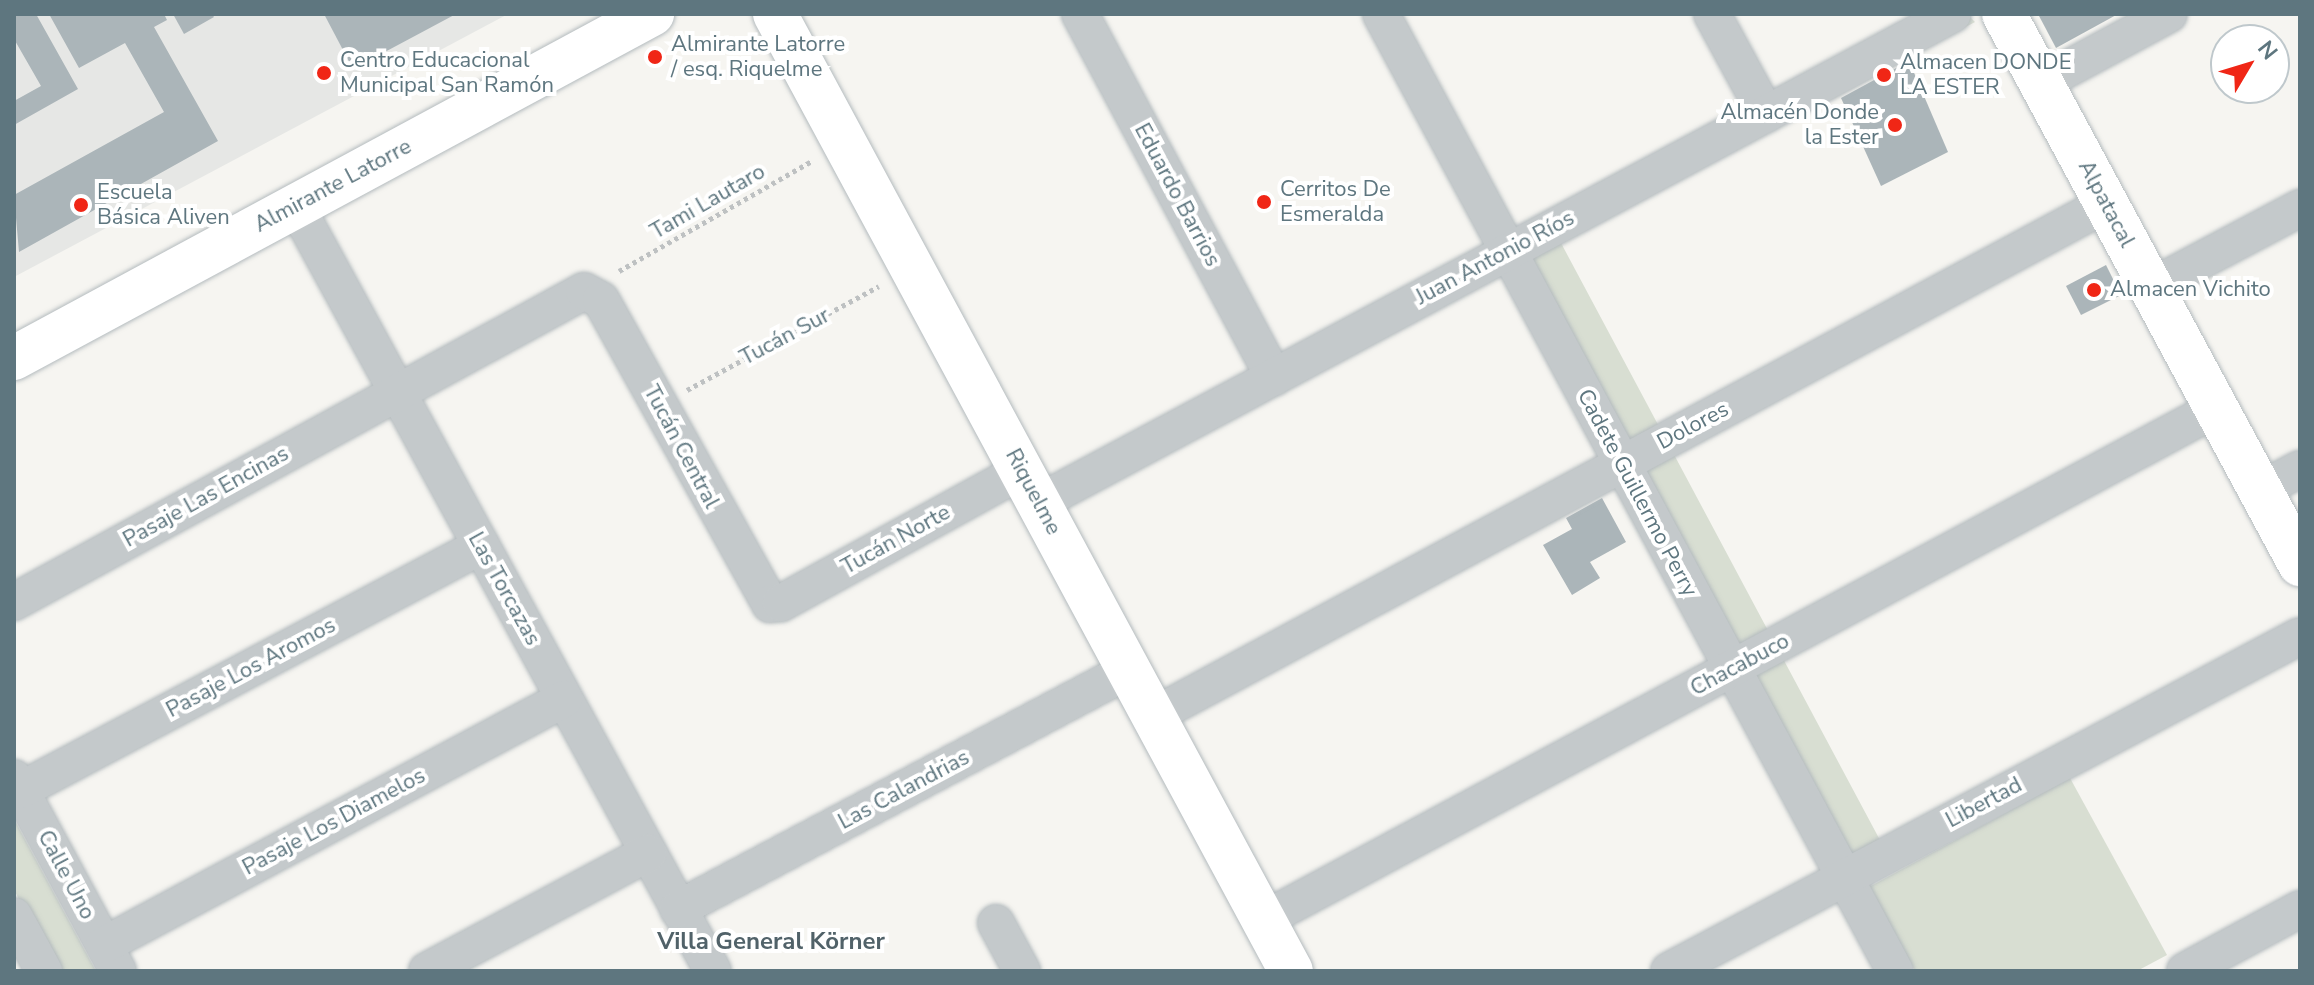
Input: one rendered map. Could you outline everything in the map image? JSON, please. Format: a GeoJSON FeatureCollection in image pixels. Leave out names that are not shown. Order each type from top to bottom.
{"type":"FeatureCollection","features":[{"type":"Feature","properties":{"kind":"street","name":"Almirante Latorre"},"geometry":{"type":"LineString","coordinates":[[14,358],[652,14]]}},
{"type":"Feature","properties":{"kind":"street","name":"Riquelme"},"geometry":{"type":"LineString","coordinates":[[775,14],[1291,971]]}},
{"type":"Feature","properties":{"kind":"street","name":"Eduardo Barrios"},"geometry":{"type":"LineString","coordinates":[[1080,14],[1274,377]]}},
{"type":"Feature","properties":{"kind":"street","name":"Cadete Guillermo Perry"},"geometry":{"type":"LineString","coordinates":[[1381,14],[1895,971]]}},
{"type":"Feature","properties":{"kind":"street"},"geometry":{"type":"LineString","coordinates":[[1712,14],[1766,114]]}},
{"type":"Feature","properties":{"kind":"street","name":"Juan Antonio Ríos"},"geometry":{"type":"LineString","coordinates":[[1030,487],[1274,377],[1953,14]]}},
{"type":"Feature","properties":{"kind":"street","name":"Alpatacal"},"geometry":{"type":"LineString","coordinates":[[2004,14],[2300,564]]}},
{"type":"Feature","properties":{"kind":"street"},"geometry":{"type":"LineString","coordinates":[[2041,83],[2169,14]]}},
{"type":"Feature","properties":{"kind":"street","name":"Dolores"},"geometry":{"type":"LineString","coordinates":[[1153,716],[2106,204]]}},
{"type":"Feature","properties":{"kind":"street","name":"Las Torcazas"},"geometry":{"type":"LineString","coordinates":[[296,206],[713,971]]}},
{"type":"Feature","properties":{"kind":"street"},"geometry":{"type":"LineString","coordinates":[[2151,287],[2300,208]]}},
{"type":"Feature","properties":{"kind":"street"},"geometry":{"type":"LineString","coordinates":[[397,392],[578,293],[591,292]]}},
{"type":"Feature","properties":{"kind":"street","name":"Tucán Central"},"geometry":{"type":"LineString","coordinates":[[591,292],[601,300],[770,604]]}},
{"type":"Feature","properties":{"kind":"street","name":"Pasaje Las Encinas"},"geometry":{"type":"LineString","coordinates":[[14,602],[397,392]]}},
{"type":"Feature","properties":{"kind":"street","name":"Chacabuco"},"geometry":{"type":"LineString","coordinates":[[1263,920],[2217,408]]}},
{"type":"Feature","properties":{"kind":"street"},"geometry":{"type":"LineString","coordinates":[[2260,490],[2300,469]]}},
{"type":"Feature","properties":{"kind":"street","name":"Tucán Norte"},"geometry":{"type":"LineString","coordinates":[[770,604],[781,603],[1030,487]]}},
{"type":"Feature","properties":{"kind":"street","name":"Pasaje Los Aromos"},"geometry":{"type":"LineString","coordinates":[[17,784],[481,546]]}},
{"type":"Feature","properties":{"kind":"street","name":"Libertad"},"geometry":{"type":"LineString","coordinates":[[1669,971],[2300,636]]}},
{"type":"Feature","properties":{"kind":"street","name":"Las Calandrias"},"geometry":{"type":"LineString","coordinates":[[678,909],[1129,670]]}},
{"type":"Feature","properties":{"kind":"street","name":"Pasaje Los Diamelos"},"geometry":{"type":"LineString","coordinates":[[111,958],[564,699]]}},
{"type":"Feature","properties":{"kind":"street","name":"Calle Uno"},"geometry":{"type":"LineString","coordinates":[[17,784],[111,958]]}},
{"type":"Feature","properties":{"kind":"street"},"geometry":{"type":"LineString","coordinates":[[427,971],[648,853]]}},
{"type":"Feature","properties":{"kind":"street"},"geometry":{"type":"LineString","coordinates":[[2185,971],[2300,909]]}},
{"type":"Feature","properties":{"kind":"street"},"geometry":{"type":"LineString","coordinates":[[14,916],[44,971]]}},
{"type":"Feature","properties":{"kind":"street"},"geometry":{"type":"LineString","coordinates":[[996,923],[1022,971]]}},
{"type":"Feature","properties":{"kind":"path","name":"Tami Lautaro"},"geometry":{"type":"LineString","coordinates":[[591,292],[606,278],[844,143]]}},
{"type":"Feature","properties":{"kind":"path","name":"Tucán Sur"},"geometry":{"type":"LineString","coordinates":[[659,405],[912,268]]}},
{"type":"Feature","properties":{"kind":"shaded area","name":"Escuela Básica Aliven"},"geometry":{"type":"Polygon","coordinates":[[[14,14],[508,14],[14,277],[14,14]]]}},
{"type":"Feature","properties":{"kind":"shaded area"},"geometry":{"type":"Polygon","coordinates":[[[1967,14],[1975,22],[1561,243],[1881,842],[1848,867],[1521,252],[1967,14]]]}},
{"type":"Feature","properties":{"kind":"shaded area"},"geometry":{"type":"Polygon","coordinates":[[[2070,778],[2167,955],[2137,971],[1915,971],[1869,887],[2070,778]]]}},
{"type":"Feature","properties":{"kind":"shaded area"},"geometry":{"type":"Polygon","coordinates":[[[14,819],[96,971],[58,971],[14,890],[14,819]]]}},
{"type":"Feature","properties":{"kind":"building"},"geometry":{"type":"Polygon","coordinates":[[[14,14],[36,14],[78,89],[14,125],[14,101],[41,86],[14,39],[14,14]]]}},
{"type":"Feature","properties":{"kind":"building"},"geometry":{"type":"Polygon","coordinates":[[[49,14],[164,14],[167,20],[154,27],[218,141],[19,252],[14,195],[164,112],[125,43],[79,68],[49,14]]]}},
{"type":"Feature","properties":{"kind":"building"},"geometry":{"type":"Polygon","coordinates":[[[173,14],[212,14],[214,17],[184,34],[173,14]]]}},
{"type":"Feature","properties":{"kind":"building"},"geometry":{"type":"Polygon","coordinates":[[[324,14],[456,14],[353,69],[324,14]]]}},
{"type":"Feature","properties":{"kind":"building"},"geometry":{"type":"Polygon","coordinates":[[[2038,14],[2118,14],[2056,48],[2038,14]]]}},
{"type":"Feature","properties":{"kind":"building","name":"Almacén Donde la Ester"},"geometry":{"type":"Polygon","coordinates":[[[1909,61],[1948,152],[1881,186],[1841,98],[1909,61]]]}},
{"type":"Feature","properties":{"kind":"building","name":"Almacen Vichito"},"geometry":{"type":"Polygon","coordinates":[[[2106,265],[2121,295],[2081,315],[2066,286],[2106,265]]]}},
{"type":"Feature","properties":{"kind":"building"},"geometry":{"type":"Polygon","coordinates":[[[1602,498],[1626,542],[1590,562],[1600,578],[1572,595],[1543,545],[1572,529],[1566,518],[1602,498]]]}},
{"type":"Feature","properties":{"kind":"place","name":"Almirante Latorre / esq. Riquelme"},"geometry":{"type":"Point","coordinates":[655,57]}},
{"type":"Feature","properties":{"kind":"place","name":"Centro Educacional Municipal San Ramón"},"geometry":{"type":"Point","coordinates":[324,73]}},
{"type":"Feature","properties":{"kind":"place","name":"Almacen DONDE LA ESTER"},"geometry":{"type":"Point","coordinates":[1884,75]}},
{"type":"Feature","properties":{"kind":"place","name":"Almacén Donde la Ester"},"geometry":{"type":"Point","coordinates":[1895,125]}},
{"type":"Feature","properties":{"kind":"place","name":"Cerritos De Esmeralda"},"geometry":{"type":"Point","coordinates":[1264,202]}},
{"type":"Feature","properties":{"kind":"place","name":"Escuela Básica Aliven"},"geometry":{"type":"Point","coordinates":[81,205]}},
{"type":"Feature","properties":{"kind":"place","name":"Almacen Vichito"},"geometry":{"type":"Point","coordinates":[2094,290]}},
{"type":"Feature","properties":{"kind":"district","name":"Villa General Körner"},"geometry":{"type":"Point","coordinates":[771,942]}}]}
